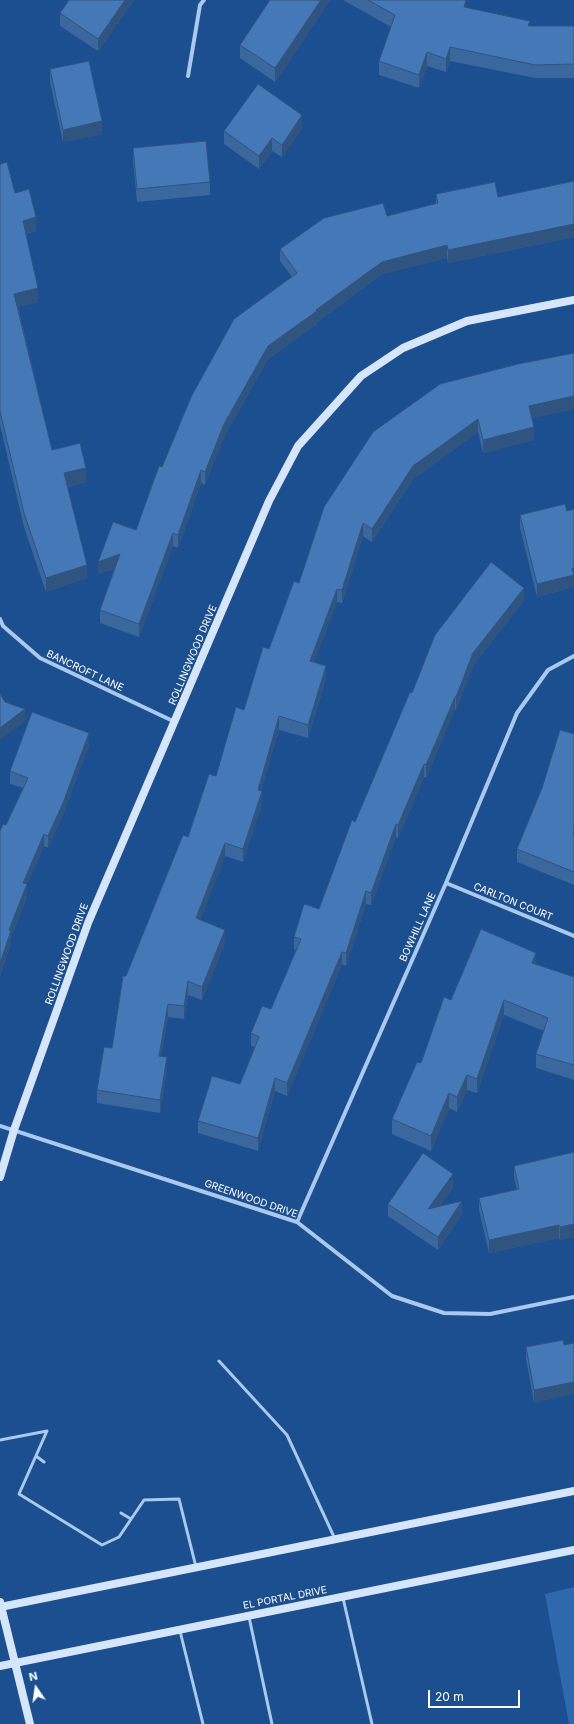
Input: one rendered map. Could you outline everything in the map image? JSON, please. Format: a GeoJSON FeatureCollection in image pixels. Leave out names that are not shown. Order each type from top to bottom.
{"type":"FeatureCollection","features":[{"type":"Feature","properties":{"kind":"street"},"geometry":{"type":"LineString","coordinates":[[188,76],[200,5],[204,0]]}},
{"type":"Feature","properties":{"kind":"street","name":"ROLLINGWOOD DRIVE"},"geometry":{"type":"LineString","coordinates":[[0,1177],[14,1130],[88,923],[269,500],[298,446],[361,376],[403,348],[466,321],[574,300]]}},
{"type":"Feature","properties":{"kind":"street","name":"BANCROFT LANE"},"geometry":{"type":"LineString","coordinates":[[0,619],[3,626],[40,658],[175,722]]}},
{"type":"Feature","properties":{"kind":"street","name":"BOWHILL LANE"},"geometry":{"type":"LineString","coordinates":[[297,1222],[446,883],[517,713],[548,670],[574,656]]}},
{"type":"Feature","properties":{"kind":"street","name":"CARLTON COURT"},"geometry":{"type":"LineString","coordinates":[[446,883],[574,936]]}},
{"type":"Feature","properties":{"kind":"street","name":"GREENWOOD DRIVE"},"geometry":{"type":"LineString","coordinates":[[0,1126],[297,1222],[392,1296],[444,1314],[490,1314],[574,1297]]}},
{"type":"Feature","properties":{"kind":"street"},"geometry":{"type":"LineString","coordinates":[[30,1724],[0,1605],[574,1491]]}},
{"type":"Feature","properties":{"kind":"street","name":"EL PORTAL DRIVE"},"geometry":{"type":"LineString","coordinates":[[0,1666],[574,1550]]}},
{"type":"Feature","properties":{"kind":"lane"},"geometry":{"type":"LineString","coordinates":[[219,1361],[287,1435],[335,1539]]}},
{"type":"Feature","properties":{"kind":"lane"},"geometry":{"type":"LineString","coordinates":[[0,1440],[47,1431],[19,1494],[102,1545],[119,1537],[144,1500],[179,1499],[196,1567]]}},
{"type":"Feature","properties":{"kind":"lane"},"geometry":{"type":"LineString","coordinates":[[36,1456],[44,1462]]}},
{"type":"Feature","properties":{"kind":"lane"},"geometry":{"type":"LineString","coordinates":[[121,1513],[131,1520]]}},
{"type":"Feature","properties":{"kind":"lane"},"geometry":{"type":"LineString","coordinates":[[343,1596],[372,1724]]}},
{"type":"Feature","properties":{"kind":"lane"},"geometry":{"type":"LineString","coordinates":[[248,1616],[272,1724]]}},
{"type":"Feature","properties":{"kind":"lane"},"geometry":{"type":"LineString","coordinates":[[180,1629],[203,1724]]}},
{"type":"Feature","properties":{"kind":"shaded area"},"geometry":{"type":"Polygon","coordinates":[[[574,1587],[574,1724],[569,1724],[545,1594],[574,1587]]]}},
{"type":"Feature","properties":{"kind":"building"},"geometry":{"type":"Polygon","coordinates":[[[69,0],[125,0],[98,39],[60,13],[69,0]]]}},
{"type":"Feature","properties":{"kind":"building"},"geometry":{"type":"Polygon","coordinates":[[[270,0],[321,0],[275,68],[240,45],[270,0]]]}},
{"type":"Feature","properties":{"kind":"building"},"geometry":{"type":"Polygon","coordinates":[[[368,0],[466,0],[464,7],[530,21],[528,26],[574,26],[574,64],[535,65],[450,47],[446,59],[427,52],[419,75],[379,61],[395,15],[368,0]]]}},
{"type":"Feature","properties":{"kind":"building"},"geometry":{"type":"Polygon","coordinates":[[[89,61],[102,121],[63,130],[50,69],[89,61]]]}},
{"type":"Feature","properties":{"kind":"building"},"geometry":{"type":"Polygon","coordinates":[[[258,84],[302,115],[282,145],[272,138],[259,156],[224,131],[258,84]]]}},
{"type":"Feature","properties":{"kind":"building"},"geometry":{"type":"Polygon","coordinates":[[[206,141],[210,182],[137,189],[133,148],[206,141]]]}},
{"type":"Feature","properties":{"kind":"building"},"geometry":{"type":"Polygon","coordinates":[[[7,162],[15,193],[29,189],[36,217],[23,221],[38,288],[14,294],[52,450],[80,443],[86,468],[64,473],[87,565],[46,578],[24,513],[0,411],[0,164],[7,162]]]}},
{"type":"Feature","properties":{"kind":"building"},"geometry":{"type":"Polygon","coordinates":[[[574,181],[574,224],[448,250],[447,245],[382,262],[268,346],[224,424],[205,472],[201,470],[178,535],[173,533],[139,624],[100,610],[120,554],[98,562],[113,522],[136,530],[159,466],[162,467],[191,397],[234,319],[297,273],[280,249],[324,218],[383,203],[387,216],[438,203],[436,194],[495,182],[498,197],[574,181]]]}},
{"type":"Feature","properties":{"kind":"building"},"geometry":{"type":"Polygon","coordinates":[[[574,353],[574,396],[529,406],[534,427],[483,440],[478,419],[413,466],[372,529],[363,523],[342,590],[337,589],[310,661],[326,666],[308,725],[279,716],[258,790],[262,791],[243,849],[225,843],[196,918],[225,930],[202,987],[188,981],[184,1006],[168,1004],[159,1056],[167,1057],[160,1100],[97,1090],[104,1047],[112,1048],[123,976],[126,976],[183,835],[188,837],[209,774],[216,776],[236,707],[244,710],[263,647],[269,649],[294,581],[299,583],[324,507],[373,432],[440,384],[518,364],[574,353]]]}},
{"type":"Feature","properties":{"kind":"building"},"geometry":{"type":"Polygon","coordinates":[[[565,504],[567,511],[574,509],[574,568],[572,568],[574,575],[537,584],[520,515],[565,504]]]}},
{"type":"Feature","properties":{"kind":"building"},"geometry":{"type":"Polygon","coordinates":[[[491,562],[524,588],[473,653],[456,697],[426,765],[424,764],[398,825],[396,824],[371,893],[366,891],[346,953],[342,952],[287,1083],[275,1078],[258,1138],[198,1121],[212,1076],[240,1084],[259,1037],[251,1033],[262,1006],[271,1009],[301,939],[294,937],[304,904],[319,909],[352,820],[355,822],[410,692],[412,693],[435,635],[491,562]]]}},
{"type":"Feature","properties":{"kind":"building"},"geometry":{"type":"Polygon","coordinates":[[[0,694],[5,702],[25,709],[0,728],[0,694]]]}},
{"type":"Feature","properties":{"kind":"building"},"geometry":{"type":"Polygon","coordinates":[[[32,712],[89,733],[63,803],[48,836],[44,834],[23,883],[27,884],[9,930],[11,930],[0,964],[0,831],[3,824],[6,825],[28,778],[10,771],[32,712]]]}},
{"type":"Feature","properties":{"kind":"building"},"geometry":{"type":"Polygon","coordinates":[[[560,730],[574,734],[574,872],[517,849],[542,788],[560,730]]]}},
{"type":"Feature","properties":{"kind":"building"},"geometry":{"type":"Polygon","coordinates":[[[481,929],[536,953],[532,963],[574,977],[574,1065],[536,1054],[548,1018],[504,1000],[477,1079],[467,1075],[457,1097],[449,1093],[431,1136],[392,1119],[417,1062],[421,1063],[444,997],[451,1000],[481,929]]]}},
{"type":"Feature","properties":{"kind":"building"},"geometry":{"type":"Polygon","coordinates":[[[574,1152],[574,1224],[560,1227],[559,1225],[489,1240],[479,1198],[519,1189],[514,1166],[574,1152]]]}},
{"type":"Feature","properties":{"kind":"building"},"geometry":{"type":"Polygon","coordinates":[[[423,1153],[453,1174],[428,1209],[462,1201],[438,1237],[388,1204],[423,1153]]]}},
{"type":"Feature","properties":{"kind":"building"},"geometry":{"type":"Polygon","coordinates":[[[563,1340],[564,1345],[574,1343],[574,1382],[534,1390],[526,1347],[563,1340]]]}}]}
